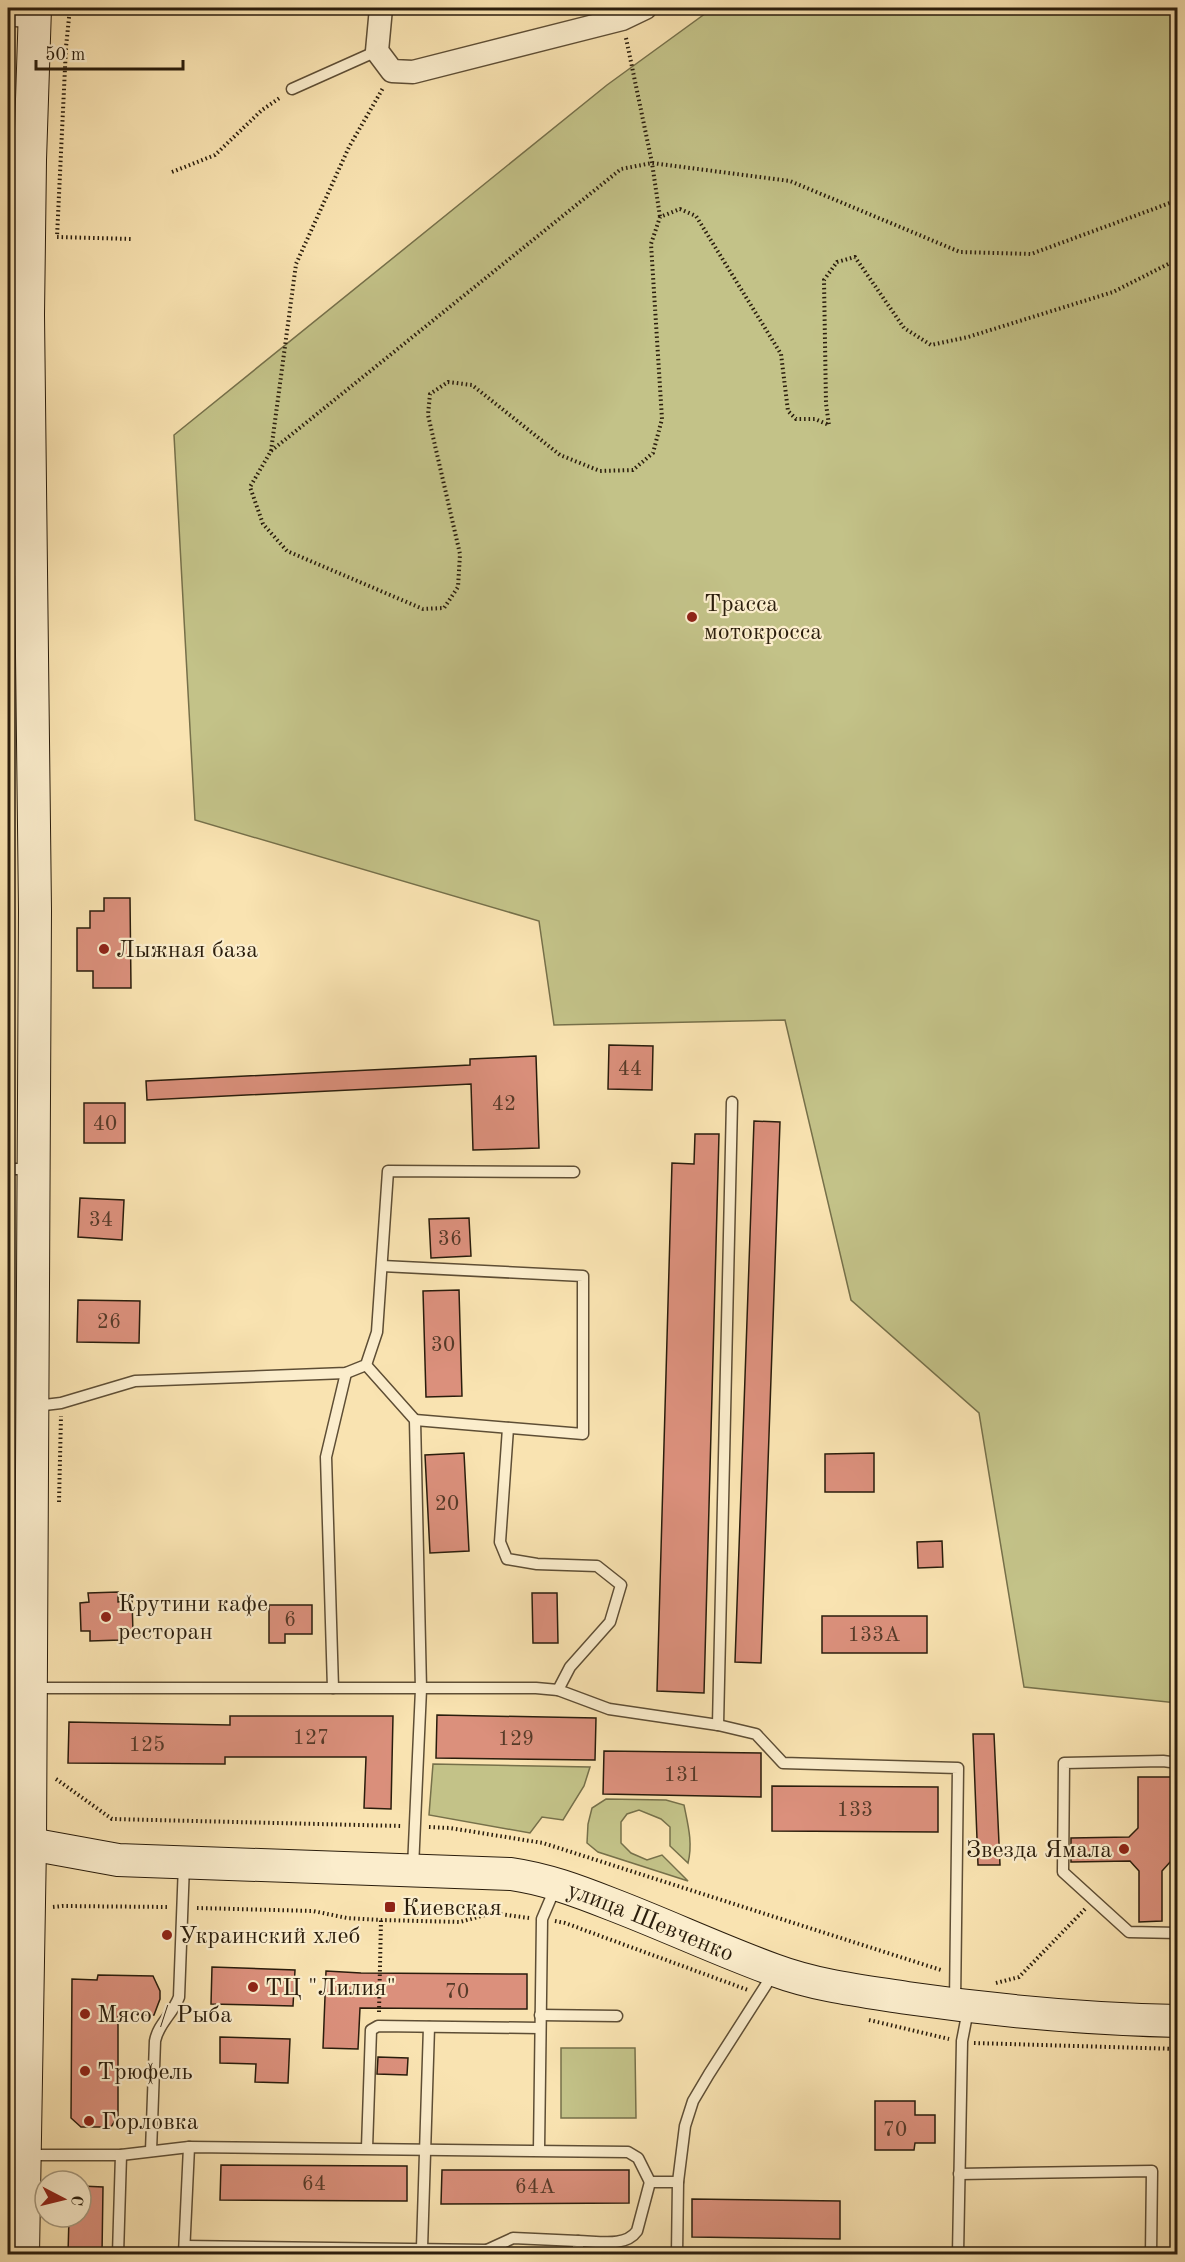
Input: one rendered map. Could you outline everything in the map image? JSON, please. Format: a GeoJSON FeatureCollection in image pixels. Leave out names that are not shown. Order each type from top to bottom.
{"type":"FeatureCollection","features":[{"type":"Feature","properties":{"kind":"street"},"geometry":{"type":"LineString","coordinates":[[381,8],[377,51],[392,71],[413,72],[645,8]]}},
{"type":"Feature","properties":{"kind":"street"},"geometry":{"type":"LineString","coordinates":[[8,1821],[27,1803],[30,1787],[19,1688],[31,1640],[33,1406],[20,1169],[35,911],[20,563],[30,160],[26,13]]}},
{"type":"Feature","properties":{"kind":"street"},"geometry":{"type":"LineString","coordinates":[[8,1738],[20,1759],[42,1811],[53,1826],[66,1838],[118,1860]]}},
{"type":"Feature","properties":{"kind":"street"},"geometry":{"type":"LineString","coordinates":[[23,2254],[28,1912],[19,1840],[30,1787]]}},
{"type":"Feature","properties":{"kind":"street"},"geometry":{"type":"LineString","coordinates":[[19,1840],[118,1860]]}},
{"type":"Feature","properties":{"kind":"street","name":"улица Шевченко"},"geometry":{"type":"LineString","coordinates":[[118,1860],[511,1874],[557,1883],[768,1983],[829,1986],[962,2006],[1116,2020],[1178,2021]]}},
{"type":"Feature","properties":{"kind":"lane"},"geometry":{"type":"LineString","coordinates":[[292,89],[377,51]]}},
{"type":"Feature","properties":{"kind":"lane"},"geometry":{"type":"LineString","coordinates":[[718,1725],[732,1102]]}},
{"type":"Feature","properties":{"kind":"lane"},"geometry":{"type":"LineString","coordinates":[[33,1406],[56,1405],[135,1381],[346,1373],[366,1365],[377,1332],[388,1171],[574,1172]]}},
{"type":"Feature","properties":{"kind":"lane"},"geometry":{"type":"LineString","coordinates":[[382,1266],[583,1276],[583,1434],[415,1420]]}},
{"type":"Feature","properties":{"kind":"lane"},"geometry":{"type":"LineString","coordinates":[[366,1365],[415,1420],[421,1689],[413,1870]]}},
{"type":"Feature","properties":{"kind":"lane"},"geometry":{"type":"LineString","coordinates":[[333,1688],[326,1457],[346,1373]]}},
{"type":"Feature","properties":{"kind":"lane"},"geometry":{"type":"LineString","coordinates":[[508,1428],[500,1542],[507,1559],[537,1564],[597,1566],[621,1585],[610,1622],[570,1666],[558,1690]]}},
{"type":"Feature","properties":{"kind":"lane"},"geometry":{"type":"LineString","coordinates":[[19,1688],[536,1688],[558,1690],[609,1708],[718,1725],[756,1734],[783,1762],[957,1768],[962,2006],[958,2254]]}},
{"type":"Feature","properties":{"kind":"lane"},"geometry":{"type":"LineString","coordinates":[[1178,1763],[1163,1761],[1065,1763],[1063,1872],[1129,1932],[1178,1933]]}},
{"type":"Feature","properties":{"kind":"lane"},"geometry":{"type":"LineString","coordinates":[[151,2151],[155,2041],[157,2031],[174,2010],[179,1997],[184,1864]]}},
{"type":"Feature","properties":{"kind":"lane"},"geometry":{"type":"LineString","coordinates":[[539,2150],[542,1919],[557,1883]]}},
{"type":"Feature","properties":{"kind":"lane"},"geometry":{"type":"LineString","coordinates":[[676,2254],[678,2182],[685,2126],[693,2102],[768,1983]]}},
{"type":"Feature","properties":{"kind":"lane"},"geometry":{"type":"LineString","coordinates":[[540,2015],[617,2016]]}},
{"type":"Feature","properties":{"kind":"lane"},"geometry":{"type":"LineString","coordinates":[[367,2148],[372,2030],[378,2026],[540,2028]]}},
{"type":"Feature","properties":{"kind":"lane"},"geometry":{"type":"LineString","coordinates":[[422,2248],[429,2027]]}},
{"type":"Feature","properties":{"kind":"lane"},"geometry":{"type":"LineString","coordinates":[[25,2155],[121,2156],[189,2146],[539,2150],[634,2154],[650,2182],[637,2231],[632,2238],[624,2242],[513,2238],[487,2252],[422,2248],[185,2250],[189,2146]]}},
{"type":"Feature","properties":{"kind":"lane"},"geometry":{"type":"LineString","coordinates":[[118,2254],[121,2156]]}},
{"type":"Feature","properties":{"kind":"lane"},"geometry":{"type":"LineString","coordinates":[[959,2174],[1152,2171],[1150,2254]]}},
{"type":"Feature","properties":{"kind":"lane"},"geometry":{"type":"LineString","coordinates":[[650,2182],[678,2182]]}},
{"type":"Feature","properties":{"kind":"lane"},"geometry":{"type":"LineString","coordinates":[[578,2241],[578,2254]]}},
{"type":"Feature","properties":{"kind":"path"},"geometry":{"type":"LineString","coordinates":[[70,8],[57,237],[132,239]]}},
{"type":"Feature","properties":{"kind":"path"},"geometry":{"type":"LineString","coordinates":[[622,13],[652,163],[660,217],[651,244],[662,419],[653,453],[633,470],[600,471],[560,455],[472,385],[448,382],[430,394],[428,415],[460,554],[458,587],[444,608],[423,609],[287,550],[263,524],[250,487],[271,451],[621,169],[652,163],[790,181],[960,252],[1031,254],[1178,200]]}},
{"type":"Feature","properties":{"kind":"path"},"geometry":{"type":"LineString","coordinates":[[271,451],[296,264],[349,147],[392,71]]}},
{"type":"Feature","properties":{"kind":"path"},"geometry":{"type":"LineString","coordinates":[[172,172],[215,155],[262,110],[292,89]]}},
{"type":"Feature","properties":{"kind":"path"},"geometry":{"type":"LineString","coordinates":[[660,217],[680,209],[696,216],[781,354],[788,411],[796,419],[815,419],[829,425],[826,404],[824,280],[837,262],[855,256],[904,328],[931,345],[968,337],[1113,292],[1178,259]]}},
{"type":"Feature","properties":{"kind":"path"},"geometry":{"type":"LineString","coordinates":[[1113,292],[1115,298]]}},
{"type":"Feature","properties":{"kind":"path"},"geometry":{"type":"LineString","coordinates":[[1019,1977],[1094,1900]]}},
{"type":"Feature","properties":{"kind":"path"},"geometry":{"type":"LineString","coordinates":[[28,1912],[63,1906],[182,1907],[313,1911],[381,1920],[460,1922],[492,1913],[565,1923],[768,1983]]}},
{"type":"Feature","properties":{"kind":"path"},"geometry":{"type":"LineString","coordinates":[[378,2026],[381,1920]]}},
{"type":"Feature","properties":{"kind":"path"},"geometry":{"type":"LineString","coordinates":[[861,2018],[962,2042],[1178,2049]]}},
{"type":"Feature","properties":{"kind":"shaded area","name":"Трасса мотокросса"},"geometry":{"type":"Polygon","coordinates":[[[713,8],[1177,8],[1177,1703],[1024,1687],[979,1413],[851,1300],[785,1020],[554,1025],[539,921],[195,820],[174,435],[607,85],[713,8]]]}},
{"type":"Feature","properties":{"kind":"shaded area"},"geometry":{"type":"Polygon","coordinates":[[[433,1764],[590,1767],[584,1786],[563,1820],[542,1817],[530,1833],[429,1815],[433,1764]]]}},
{"type":"Feature","properties":{"kind":"shaded area"},"geometry":{"type":"Polygon","coordinates":[[[606,1799],[666,1800],[684,1805],[690,1841],[688,1863],[670,1846],[670,1827],[661,1819],[639,1810],[627,1814],[621,1822],[621,1843],[631,1853],[647,1860],[662,1855],[688,1881],[598,1852],[587,1843],[592,1808],[606,1799]]]}},
{"type":"Feature","properties":{"kind":"shaded area"},"geometry":{"type":"Polygon","coordinates":[[[561,2048],[635,2048],[636,2118],[561,2118],[561,2048]]]}},
{"type":"Feature","properties":{"kind":"building","name":"Лыжная база"},"geometry":{"type":"Polygon","coordinates":[[[104,898],[130,898],[131,988],[93,988],[93,971],[77,971],[77,928],[90,928],[90,911],[104,911],[104,898]]]}},
{"type":"Feature","properties":{"kind":"building"},"geometry":{"type":"Polygon","coordinates":[[[609,1045],[653,1046],[652,1090],[608,1089],[609,1045]]]}},
{"type":"Feature","properties":{"kind":"building"},"geometry":{"type":"Polygon","coordinates":[[[536,1056],[539,1148],[473,1150],[471,1084],[147,1100],[146,1081],[470,1065],[470,1059],[536,1056]]]}},
{"type":"Feature","properties":{"kind":"building"},"geometry":{"type":"Polygon","coordinates":[[[84,1103],[125,1103],[125,1143],[84,1143],[84,1103]]]}},
{"type":"Feature","properties":{"kind":"building"},"geometry":{"type":"Polygon","coordinates":[[[754,1121],[780,1122],[761,1663],[735,1662],[754,1121]]]}},
{"type":"Feature","properties":{"kind":"building"},"geometry":{"type":"Polygon","coordinates":[[[695,1134],[719,1134],[704,1693],[657,1691],[672,1163],[694,1164],[695,1134]]]}},
{"type":"Feature","properties":{"kind":"building"},"geometry":{"type":"Polygon","coordinates":[[[80,1198],[124,1200],[122,1240],[78,1237],[80,1198]]]}},
{"type":"Feature","properties":{"kind":"building"},"geometry":{"type":"Polygon","coordinates":[[[469,1218],[471,1256],[431,1258],[429,1219],[469,1218]]]}},
{"type":"Feature","properties":{"kind":"building"},"geometry":{"type":"Polygon","coordinates":[[[459,1290],[462,1396],[426,1397],[423,1291],[459,1290]]]}},
{"type":"Feature","properties":{"kind":"building"},"geometry":{"type":"Polygon","coordinates":[[[78,1300],[140,1301],[139,1343],[77,1342],[78,1300]]]}},
{"type":"Feature","properties":{"kind":"building"},"geometry":{"type":"Polygon","coordinates":[[[464,1453],[469,1551],[430,1553],[425,1455],[464,1453]]]}},
{"type":"Feature","properties":{"kind":"building"},"geometry":{"type":"Polygon","coordinates":[[[874,1453],[874,1492],[825,1492],[825,1454],[874,1453]]]}},
{"type":"Feature","properties":{"kind":"building"},"geometry":{"type":"Polygon","coordinates":[[[942,1541],[943,1567],[918,1568],[917,1542],[942,1541]]]}},
{"type":"Feature","properties":{"kind":"building","name":"Крутини кафе ресторан"},"geometry":{"type":"Polygon","coordinates":[[[118,1592],[118,1602],[132,1601],[133,1632],[121,1632],[121,1640],[90,1641],[90,1631],[81,1631],[80,1603],[89,1602],[88,1593],[118,1592]]]}},
{"type":"Feature","properties":{"kind":"building"},"geometry":{"type":"Polygon","coordinates":[[[532,1593],[557,1593],[558,1643],[533,1643],[532,1593]]]}},
{"type":"Feature","properties":{"kind":"building"},"geometry":{"type":"Polygon","coordinates":[[[269,1605],[312,1605],[312,1634],[285,1634],[285,1643],[269,1643],[269,1605]]]}},
{"type":"Feature","properties":{"kind":"building"},"geometry":{"type":"Polygon","coordinates":[[[822,1616],[927,1616],[927,1653],[822,1653],[822,1616]]]}},
{"type":"Feature","properties":{"kind":"building"},"geometry":{"type":"Polygon","coordinates":[[[437,1715],[596,1718],[595,1760],[436,1758],[437,1715]]]}},
{"type":"Feature","properties":{"kind":"building"},"geometry":{"type":"Polygon","coordinates":[[[230,1716],[393,1716],[391,1809],[364,1808],[366,1757],[225,1757],[225,1764],[68,1763],[69,1722],[230,1725],[230,1716]]]}},
{"type":"Feature","properties":{"kind":"building"},"geometry":{"type":"Polygon","coordinates":[[[973,1734],[994,1734],[1000,1865],[978,1865],[973,1734]]]}},
{"type":"Feature","properties":{"kind":"building"},"geometry":{"type":"Polygon","coordinates":[[[604,1751],[761,1753],[761,1797],[603,1794],[604,1751]]]}},
{"type":"Feature","properties":{"kind":"building","name":"Звезда Ямала"},"geometry":{"type":"Polygon","coordinates":[[[1138,1777],[1178,1777],[1178,1861],[1171,1861],[1162,1871],[1162,1921],[1139,1922],[1139,1871],[1130,1861],[1071,1862],[1071,1838],[1129,1837],[1138,1828],[1138,1777]]]}},
{"type":"Feature","properties":{"kind":"building"},"geometry":{"type":"Polygon","coordinates":[[[772,1786],[938,1787],[938,1832],[772,1831],[772,1786]]]}},
{"type":"Feature","properties":{"kind":"building","name":"ТЦ \"Лилия\""},"geometry":{"type":"Polygon","coordinates":[[[212,1967],[295,1970],[293,2006],[211,2004],[212,1967]]]}},
{"type":"Feature","properties":{"kind":"building"},"geometry":{"type":"Polygon","coordinates":[[[326,1971],[527,1974],[527,2009],[360,2008],[358,2049],[323,2048],[326,1971]]]}},
{"type":"Feature","properties":{"kind":"building"},"geometry":{"type":"Polygon","coordinates":[[[98,1975],[153,1976],[160,1991],[160,1999],[154,2015],[118,2016],[118,2116],[111,2127],[81,2127],[71,2118],[72,1979],[97,1980],[98,1975]]]}},
{"type":"Feature","properties":{"kind":"building"},"geometry":{"type":"Polygon","coordinates":[[[220,2037],[290,2039],[288,2083],[255,2082],[256,2064],[220,2063],[220,2037]]]}},
{"type":"Feature","properties":{"kind":"building"},"geometry":{"type":"Polygon","coordinates":[[[378,2057],[408,2058],[407,2075],[377,2074],[378,2057]]]}},
{"type":"Feature","properties":{"kind":"building"},"geometry":{"type":"Polygon","coordinates":[[[875,2101],[915,2101],[915,2115],[935,2115],[935,2143],[915,2143],[914,2150],[875,2150],[875,2101]]]}},
{"type":"Feature","properties":{"kind":"building"},"geometry":{"type":"Polygon","coordinates":[[[221,2165],[407,2166],[407,2201],[220,2200],[221,2165]]]}},
{"type":"Feature","properties":{"kind":"building"},"geometry":{"type":"Polygon","coordinates":[[[442,2170],[629,2170],[629,2203],[441,2204],[442,2170]]]}},
{"type":"Feature","properties":{"kind":"building"},"geometry":{"type":"Polygon","coordinates":[[[93,2187],[103,2187],[102,2254],[68,2254],[69,2229],[93,2229],[93,2187]]]}},
{"type":"Feature","properties":{"kind":"building"},"geometry":{"type":"Polygon","coordinates":[[[692,2199],[840,2201],[840,2239],[692,2237],[692,2199]]]}},
{"type":"Feature","properties":{"kind":"place","name":"Трасса мотокросса"},"geometry":{"type":"Point","coordinates":[692,617]}},
{"type":"Feature","properties":{"kind":"place","name":"Лыжная база"},"geometry":{"type":"Point","coordinates":[104,949]}},
{"type":"Feature","properties":{"kind":"place","name":"Крутини кафе ресторан"},"geometry":{"type":"Point","coordinates":[106,1617]}},
{"type":"Feature","properties":{"kind":"place","name":"Звезда Ямала"},"geometry":{"type":"Point","coordinates":[1124,1849]}},
{"type":"Feature","properties":{"kind":"place","name":"Киевская"},"geometry":{"type":"Point","coordinates":[390,1907]}},
{"type":"Feature","properties":{"kind":"place","name":"Украинский хлеб"},"geometry":{"type":"Point","coordinates":[167,1935]}},
{"type":"Feature","properties":{"kind":"place","name":"ТЦ \"Лилия\""},"geometry":{"type":"Point","coordinates":[253,1987]}},
{"type":"Feature","properties":{"kind":"place","name":"Мясо / Рыба"},"geometry":{"type":"Point","coordinates":[85,2014]}},
{"type":"Feature","properties":{"kind":"place","name":"Трюфель"},"geometry":{"type":"Point","coordinates":[85,2071]}},
{"type":"Feature","properties":{"kind":"place","name":"Горловка"},"geometry":{"type":"Point","coordinates":[89,2121]}}]}
